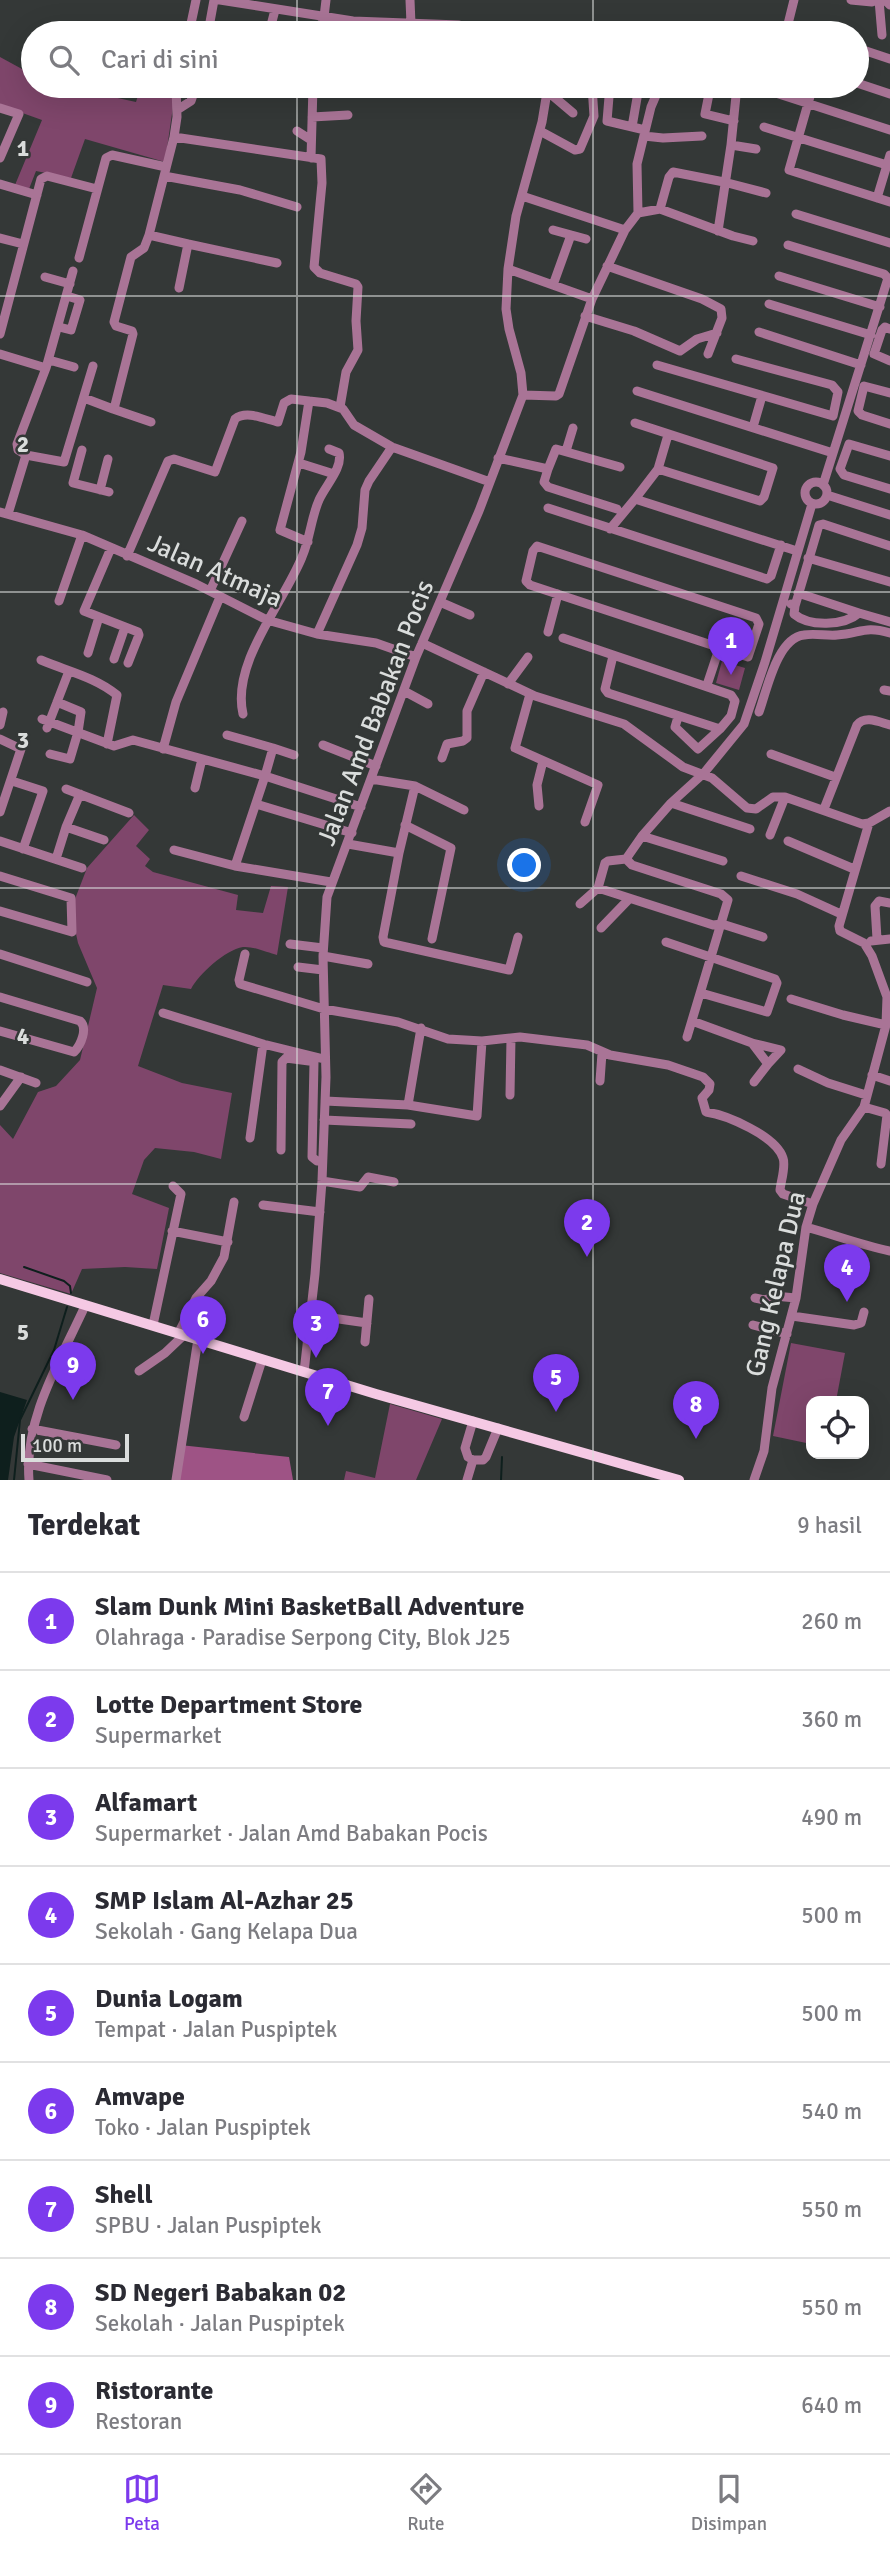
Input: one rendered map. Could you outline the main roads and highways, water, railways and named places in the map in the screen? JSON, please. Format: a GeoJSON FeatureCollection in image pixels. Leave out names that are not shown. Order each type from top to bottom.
{"type":"FeatureCollection","features":[{"type":"Feature","properties":{"kind":"main road"},"geometry":{"type":"LineString","coordinates":[[0,1279],[262,1360],[679,1480]]}},
{"type":"Feature","properties":{"kind":"waterway"},"geometry":{"type":"LineString","coordinates":[[24,1267],[64,1281],[70,1286],[71,1293]]}},
{"type":"Feature","properties":{"kind":"waterway"},"geometry":{"type":"LineString","coordinates":[[14,1480],[20,1420],[54,1350],[67,1307]]}},
{"type":"Feature","properties":{"kind":"waterway"},"geometry":{"type":"LineString","coordinates":[[501,1480],[502,1457]]}},
{"type":"Feature","properties":{"kind":"place","name":"Slam Dunk Mini BasketBall Adventure"},"geometry":{"type":"Point","coordinates":[731,675]}},
{"type":"Feature","properties":{"kind":"place","name":"Lotte Department Store"},"geometry":{"type":"Point","coordinates":[587,1257]}},
{"type":"Feature","properties":{"kind":"place","name":"SMP Islam Al-Azhar 25"},"geometry":{"type":"Point","coordinates":[847,1302]}},
{"type":"Feature","properties":{"kind":"place","name":"Amvape"},"geometry":{"type":"Point","coordinates":[203,1354]}},
{"type":"Feature","properties":{"kind":"place","name":"Alfamart"},"geometry":{"type":"Point","coordinates":[316,1358]}},
{"type":"Feature","properties":{"kind":"place","name":"Ristorante"},"geometry":{"type":"Point","coordinates":[73,1400]}},
{"type":"Feature","properties":{"kind":"place","name":"Dunia Logam"},"geometry":{"type":"Point","coordinates":[556,1412]}},
{"type":"Feature","properties":{"kind":"place","name":"Shell"},"geometry":{"type":"Point","coordinates":[328,1426]}},
{"type":"Feature","properties":{"kind":"place","name":"SD Negeri Babakan 02"},"geometry":{"type":"Point","coordinates":[696,1439]}}]}
